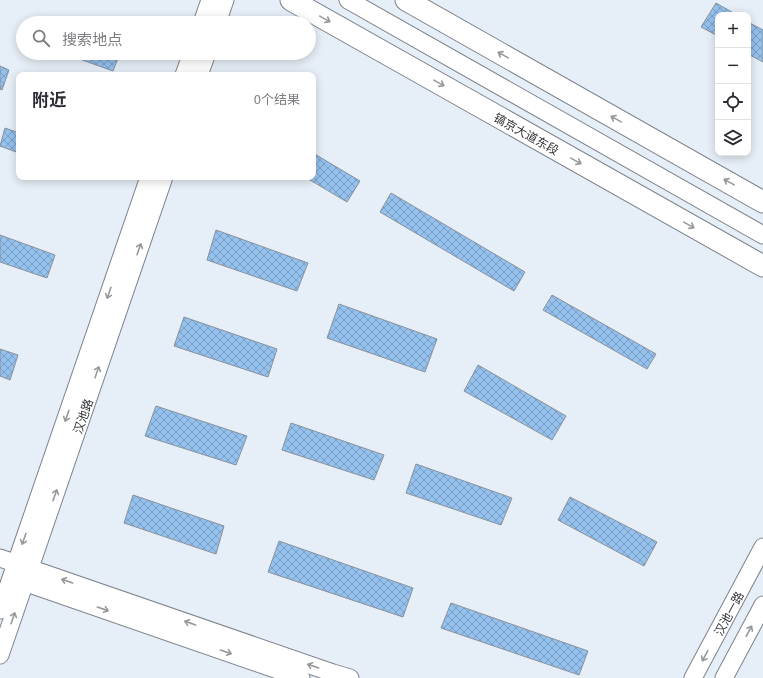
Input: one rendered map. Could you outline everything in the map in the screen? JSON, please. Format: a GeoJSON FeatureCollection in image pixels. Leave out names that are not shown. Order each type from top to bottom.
{"type":"FeatureCollection","features":[{"type":"Feature","properties":{"kind":"main road","name":"镐京大道东段"},"geometry":{"type":"LineString","coordinates":[[292,0],[763,266]]}},
{"type":"Feature","properties":{"kind":"main road"},"geometry":{"type":"LineString","coordinates":[[406,0],[763,202]]}},
{"type":"Feature","properties":{"kind":"street"},"geometry":{"type":"LineString","coordinates":[[204,16],[210,0]]}},
{"type":"Feature","properties":{"kind":"street"},"geometry":{"type":"LineString","coordinates":[[219,16],[225,0]]}},
{"type":"Feature","properties":{"kind":"street"},"geometry":{"type":"LineString","coordinates":[[348,0],[763,235]]}},
{"type":"Feature","properties":{"kind":"street"},"geometry":{"type":"LineString","coordinates":[[185,72],[189,60]]}},
{"type":"Feature","properties":{"kind":"street"},"geometry":{"type":"LineString","coordinates":[[200,72],[204,60]]}},
{"type":"Feature","properties":{"kind":"street","name":"汉池路"},"geometry":{"type":"LineString","coordinates":[[0,655],[16,573],[148,180]]}},
{"type":"Feature","properties":{"kind":"street","name":"汉池路"},"geometry":{"type":"LineString","coordinates":[[0,610],[16,573],[163,180]]}},
{"type":"Feature","properties":{"kind":"street","name":"汉池一路"},"geometry":{"type":"LineString","coordinates":[[693,678],[763,547]]}},
{"type":"Feature","properties":{"kind":"street"},"geometry":{"type":"LineString","coordinates":[[0,558],[16,573],[301,678]]}},
{"type":"Feature","properties":{"kind":"street"},"geometry":{"type":"LineString","coordinates":[[16,573],[350,678]]}},
{"type":"Feature","properties":{"kind":"street"},"geometry":{"type":"LineString","coordinates":[[724,678],[763,605]]}},
{"type":"Feature","properties":{"kind":"building"},"geometry":{"type":"Polygon","coordinates":[[[716,3],[732,12],[715,12],[715,34],[701,27],[716,3]]]}},
{"type":"Feature","properties":{"kind":"building"},"geometry":{"type":"Polygon","coordinates":[[[751,24],[763,30],[763,62],[751,56],[751,24]]]}},
{"type":"Feature","properties":{"kind":"building"},"geometry":{"type":"Polygon","coordinates":[[[82,60],[117,60],[113,71],[82,60]]]}},
{"type":"Feature","properties":{"kind":"building"},"geometry":{"type":"Polygon","coordinates":[[[0,66],[9,70],[2,90],[0,89],[0,66]]]}},
{"type":"Feature","properties":{"kind":"building"},"geometry":{"type":"Polygon","coordinates":[[[5,128],[16,132],[16,152],[0,146],[5,128]]]}},
{"type":"Feature","properties":{"kind":"building"},"geometry":{"type":"Polygon","coordinates":[[[316,155],[360,181],[347,202],[310,180],[316,180],[316,155]]]}},
{"type":"Feature","properties":{"kind":"building"},"geometry":{"type":"Polygon","coordinates":[[[391,193],[525,272],[514,291],[380,212],[391,193]]]}},
{"type":"Feature","properties":{"kind":"building"},"geometry":{"type":"Polygon","coordinates":[[[216,230],[308,263],[297,291],[207,260],[216,230]]]}},
{"type":"Feature","properties":{"kind":"building"},"geometry":{"type":"Polygon","coordinates":[[[0,235],[55,255],[47,278],[0,262],[0,235]]]}},
{"type":"Feature","properties":{"kind":"building"},"geometry":{"type":"Polygon","coordinates":[[[552,295],[656,354],[647,369],[543,310],[552,295]]]}},
{"type":"Feature","properties":{"kind":"building"},"geometry":{"type":"Polygon","coordinates":[[[339,304],[437,339],[425,372],[327,338],[339,304]]]}},
{"type":"Feature","properties":{"kind":"building"},"geometry":{"type":"Polygon","coordinates":[[[184,317],[277,349],[268,377],[174,346],[184,317]]]}},
{"type":"Feature","properties":{"kind":"building"},"geometry":{"type":"Polygon","coordinates":[[[0,349],[18,355],[10,380],[0,376],[0,349]]]}},
{"type":"Feature","properties":{"kind":"building"},"geometry":{"type":"Polygon","coordinates":[[[478,365],[566,416],[552,440],[464,391],[478,365]]]}},
{"type":"Feature","properties":{"kind":"building"},"geometry":{"type":"Polygon","coordinates":[[[156,406],[247,436],[236,465],[145,436],[156,406]]]}},
{"type":"Feature","properties":{"kind":"building"},"geometry":{"type":"Polygon","coordinates":[[[291,423],[384,455],[374,480],[282,450],[291,423]]]}},
{"type":"Feature","properties":{"kind":"building"},"geometry":{"type":"Polygon","coordinates":[[[416,464],[512,498],[501,525],[406,493],[416,464]]]}},
{"type":"Feature","properties":{"kind":"building"},"geometry":{"type":"Polygon","coordinates":[[[133,495],[224,526],[216,554],[124,523],[133,495]]]}},
{"type":"Feature","properties":{"kind":"building"},"geometry":{"type":"Polygon","coordinates":[[[570,497],[657,542],[644,566],[558,520],[570,497]]]}},
{"type":"Feature","properties":{"kind":"building"},"geometry":{"type":"Polygon","coordinates":[[[279,541],[413,588],[403,617],[268,572],[279,541]]]}},
{"type":"Feature","properties":{"kind":"building"},"geometry":{"type":"Polygon","coordinates":[[[451,603],[588,651],[579,675],[441,628],[451,603]]]}}]}
